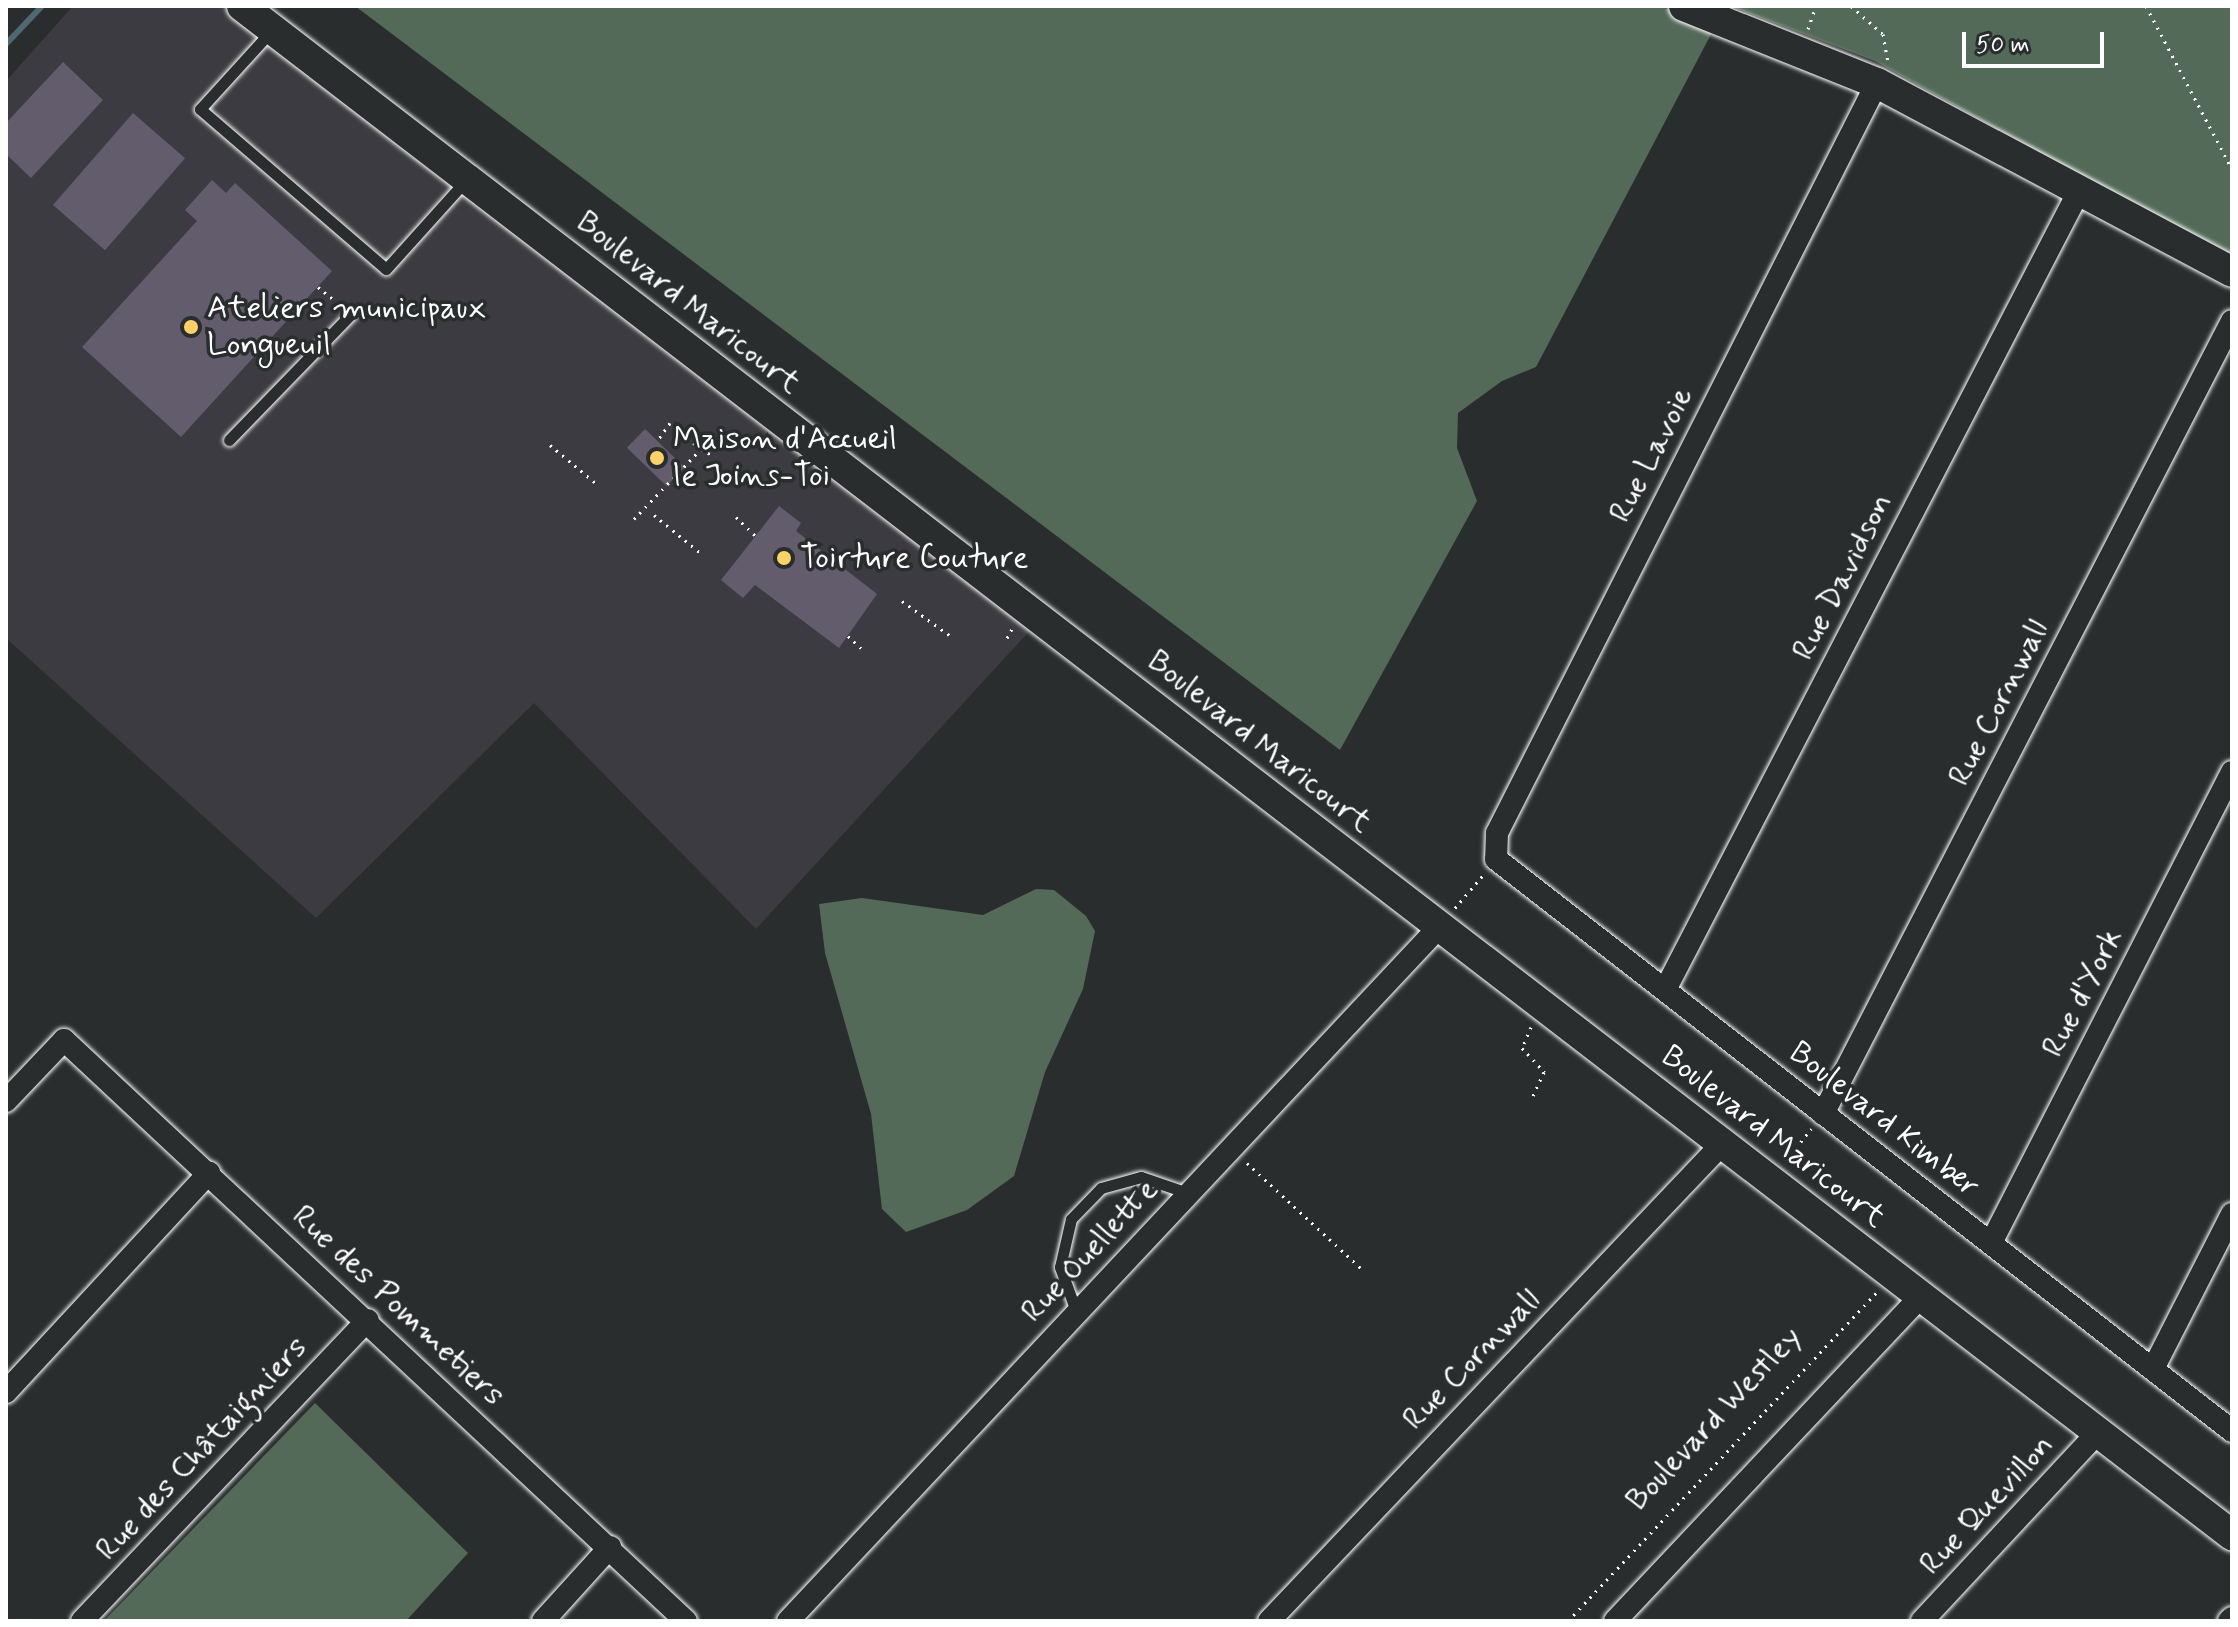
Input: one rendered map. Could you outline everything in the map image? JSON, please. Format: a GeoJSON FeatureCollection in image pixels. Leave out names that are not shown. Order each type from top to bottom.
{"type":"FeatureCollection","features":[{"type":"Feature","properties":{"kind":"street","name":"Boulevard Maricourt"},"geometry":{"type":"LineString","coordinates":[[242,6],[2232,1535]]}},
{"type":"Feature","properties":{"kind":"street"},"geometry":{"type":"LineString","coordinates":[[1684,6],[1877,83],[2078,193],[2232,272]]}},
{"type":"Feature","properties":{"kind":"street","name":"Rue Lavoie"},"geometry":{"type":"LineString","coordinates":[[1492,865],[1497,833],[1877,83]]}},
{"type":"Feature","properties":{"kind":"street","name":"Rue Davidson"},"geometry":{"type":"LineString","coordinates":[[1665,990],[2078,193]]}},
{"type":"Feature","properties":{"kind":"street","name":"Rue Cornwall"},"geometry":{"type":"LineString","coordinates":[[1819,1120],[2232,321]]}},
{"type":"Feature","properties":{"kind":"street","name":"Rue d'York"},"geometry":{"type":"LineString","coordinates":[[1991,1243],[2232,772]]}},
{"type":"Feature","properties":{"kind":"street","name":"Boulevard Kimber"},"geometry":{"type":"LineString","coordinates":[[1492,865],[1665,990],[1819,1120],[1991,1243],[2232,1431]]}},
{"type":"Feature","properties":{"kind":"street","name":"Rue Ouellette"},"geometry":{"type":"LineString","coordinates":[[788,1621],[1440,926]]}},
{"type":"Feature","properties":{"kind":"street","name":"Rue des Pommetiers"},"geometry":{"type":"LineString","coordinates":[[6,1101],[64,1040],[368,1320],[686,1621]]}},
{"type":"Feature","properties":{"kind":"street","name":"Rue Cornwall"},"geometry":{"type":"LineString","coordinates":[[1269,1621],[1723,1143]]}},
{"type":"Feature","properties":{"kind":"street"},"geometry":{"type":"LineString","coordinates":[[6,1392],[209,1173]]}},
{"type":"Feature","properties":{"kind":"street"},"geometry":{"type":"LineString","coordinates":[[2153,1369],[2232,1214]]}},
{"type":"Feature","properties":{"kind":"street","name":"Boulevard Westley"},"geometry":{"type":"LineString","coordinates":[[1615,1621],[1921,1296]]}},
{"type":"Feature","properties":{"kind":"street","name":"Rue des Châtaigniers"},"geometry":{"type":"LineString","coordinates":[[82,1621],[368,1320]]}},
{"type":"Feature","properties":{"kind":"street","name":"Rue Quevillon"},"geometry":{"type":"LineString","coordinates":[[1922,1621],[2098,1432]]}},
{"type":"Feature","properties":{"kind":"street"},"geometry":{"type":"LineString","coordinates":[[543,1621],[610,1547]]}},
{"type":"Feature","properties":{"kind":"lane"},"geometry":{"type":"LineString","coordinates":[[272,29],[200,109],[386,269],[467,179]]}},
{"type":"Feature","properties":{"kind":"lane"},"geometry":{"type":"LineString","coordinates":[[229,440],[351,314]]}},
{"type":"Feature","properties":{"kind":"lane"},"geometry":{"type":"LineString","coordinates":[[1076,1311],[1060,1267],[1071,1219],[1101,1188],[1141,1177],[1188,1193]]}},
{"type":"Feature","properties":{"kind":"path"},"geometry":{"type":"LineString","coordinates":[[1851,6],[1883,34],[1889,48],[1877,83]]}},
{"type":"Feature","properties":{"kind":"path"},"geometry":{"type":"LineString","coordinates":[[2146,6],[2232,169]]}},
{"type":"Feature","properties":{"kind":"path"},"geometry":{"type":"LineString","coordinates":[[318,287],[351,314]]}},
{"type":"Feature","properties":{"kind":"path"},"geometry":{"type":"LineString","coordinates":[[657,441],[670,423],[712,455]]}},
{"type":"Feature","properties":{"kind":"path"},"geometry":{"type":"LineString","coordinates":[[550,445],[598,485]]}},
{"type":"Feature","properties":{"kind":"path"},"geometry":{"type":"LineString","coordinates":[[634,519],[701,449]]}},
{"type":"Feature","properties":{"kind":"path"},"geometry":{"type":"LineString","coordinates":[[654,515],[703,555]]}},
{"type":"Feature","properties":{"kind":"path"},"geometry":{"type":"LineString","coordinates":[[736,517],[756,536]]}},
{"type":"Feature","properties":{"kind":"path"},"geometry":{"type":"LineString","coordinates":[[902,601],[952,637]]}},
{"type":"Feature","properties":{"kind":"path"},"geometry":{"type":"LineString","coordinates":[[848,636],[864,651]]}},
{"type":"Feature","properties":{"kind":"path"},"geometry":{"type":"LineString","coordinates":[[1471,901],[1470,891],[1492,865]]}},
{"type":"Feature","properties":{"kind":"path"},"geometry":{"type":"LineString","coordinates":[[1459,890],[1470,891]]}},
{"type":"Feature","properties":{"kind":"path"},"geometry":{"type":"LineString","coordinates":[[1532,1098],[1544,1072],[1522,1048],[1541,1004]]}},
{"type":"Feature","properties":{"kind":"path"},"geometry":{"type":"LineString","coordinates":[[1785,1163],[1819,1120]]}},
{"type":"Feature","properties":{"kind":"path"},"geometry":{"type":"LineString","coordinates":[[1230,1148],[1362,1269]]}},
{"type":"Feature","properties":{"kind":"path","name":"Boulevard Westley"},"geometry":{"type":"LineString","coordinates":[[1568,1621],[1894,1275]]}},
{"type":"Feature","properties":{"kind":"shaded area"},"geometry":{"type":"Polygon","coordinates":[[[73,6],[226,6],[1035,625],[756,929],[534,703],[316,918],[6,638],[6,81],[73,6]]]}},
{"type":"Feature","properties":{"kind":"green space"},"geometry":{"type":"Polygon","coordinates":[[[355,6],[1655,6],[1718,21],[1536,367],[1502,381],[1458,413],[1457,448],[1477,501],[1340,750],[355,6]]]}},
{"type":"Feature","properties":{"kind":"green space"},"geometry":{"type":"Polygon","coordinates":[[[1730,6],[2232,6],[2232,259],[1875,61],[1730,6]]]}},
{"type":"Feature","properties":{"kind":"green space"},"geometry":{"type":"Polygon","coordinates":[[[1036,889],[1054,890],[1086,916],[1095,931],[1083,989],[1045,1072],[1014,1176],[967,1210],[906,1232],[882,1209],[871,1114],[825,953],[819,904],[862,898],[983,915],[1036,889]]]}},
{"type":"Feature","properties":{"kind":"green space"},"geometry":{"type":"Polygon","coordinates":[[[315,1403],[468,1553],[406,1621],[104,1621],[315,1403]]]}},
{"type":"Feature","properties":{"kind":"building"},"geometry":{"type":"Polygon","coordinates":[[[63,62],[103,100],[31,178],[6,154],[6,123],[63,62]]]}},
{"type":"Feature","properties":{"kind":"building"},"geometry":{"type":"Polygon","coordinates":[[[133,113],[185,158],[105,250],[53,205],[133,113]]]}},
{"type":"Feature","properties":{"kind":"building","name":"Ateliers municipaux Longueuil"},"geometry":{"type":"Polygon","coordinates":[[[212,180],[226,193],[235,183],[332,271],[181,437],[82,347],[197,221],[185,210],[212,180]]]}},
{"type":"Feature","properties":{"kind":"building","name":"Maison d'Accueil le Joins-Toi"},"geometry":{"type":"Polygon","coordinates":[[[645,429],[685,467],[667,486],[627,448],[645,429]]]}},
{"type":"Feature","properties":{"kind":"building","name":"Toirture Couture"},"geometry":{"type":"Polygon","coordinates":[[[779,506],[801,523],[796,531],[877,594],[839,648],[755,585],[743,598],[721,580],[779,506]]]}},
{"type":"Feature","properties":{"kind":"waterway"},"geometry":{"type":"LineString","coordinates":[[6,44],[42,6]]}},
{"type":"Feature","properties":{"kind":"place","name":"Ateliers municipaux Longueuil"},"geometry":{"type":"Point","coordinates":[191,327]}},
{"type":"Feature","properties":{"kind":"place","name":"Maison d'Accueil le Joins-Toi"},"geometry":{"type":"Point","coordinates":[657,458]}},
{"type":"Feature","properties":{"kind":"place","name":"Toirture Couture"},"geometry":{"type":"Point","coordinates":[784,558]}}]}
